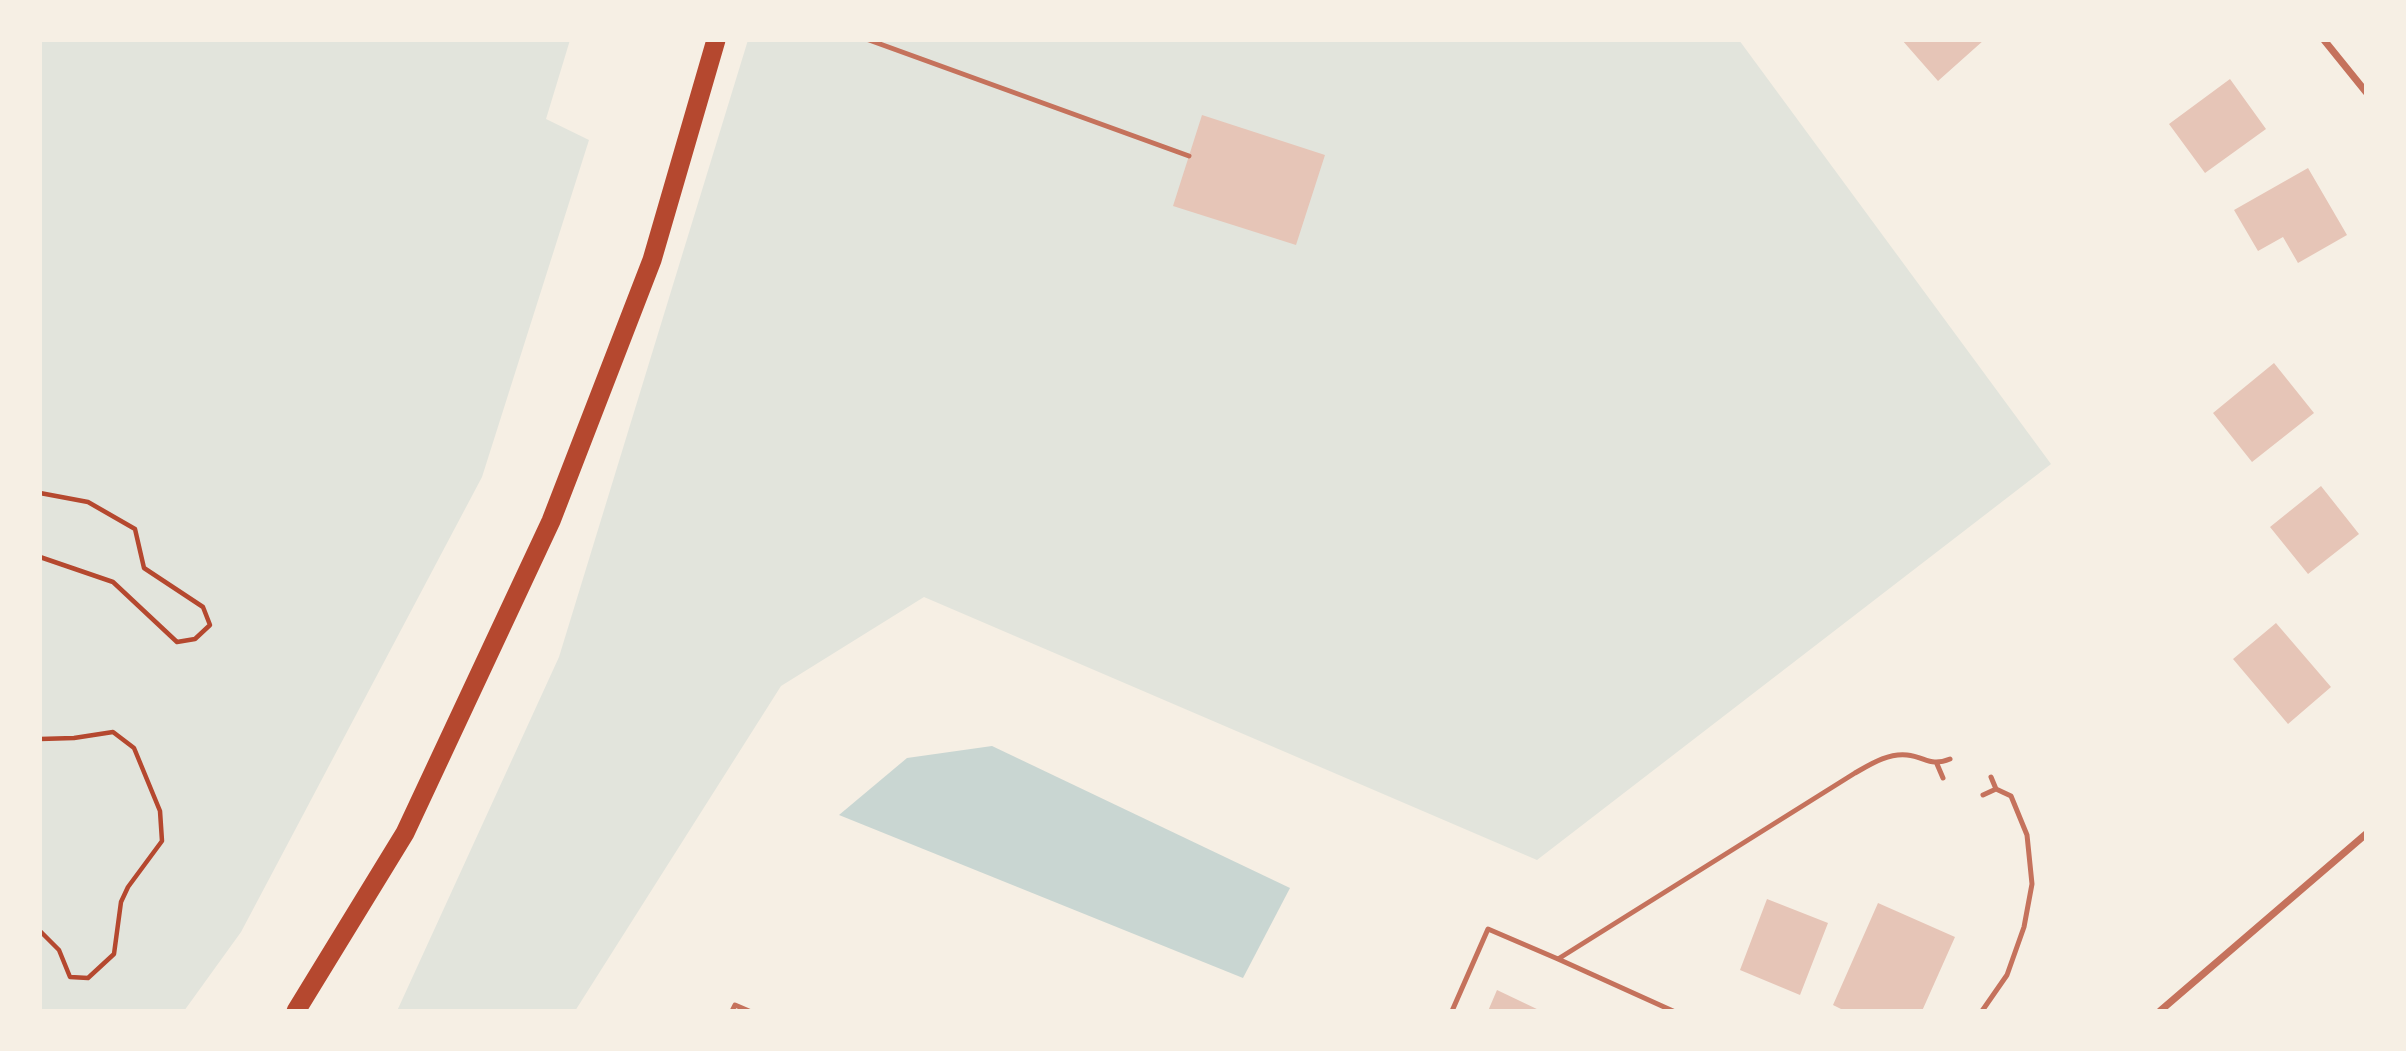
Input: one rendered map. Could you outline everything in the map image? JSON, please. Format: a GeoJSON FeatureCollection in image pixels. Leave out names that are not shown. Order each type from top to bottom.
{"type":"FeatureCollection","features":[{"type":"Feature","properties":{"kind":"highway"},"geometry":{"type":"LineString","coordinates":[[296,1011],[405,833],[551,521],[652,260],[716,40]]}},
{"type":"Feature","properties":{"kind":"street"},"geometry":{"type":"LineString","coordinates":[[2324,40],[2366,92]]}},
{"type":"Feature","properties":{"kind":"street"},"geometry":{"type":"LineString","coordinates":[[2160,1011],[2366,834]]}},
{"type":"Feature","properties":{"kind":"lane"},"geometry":{"type":"LineString","coordinates":[[869,40],[1189,156]]}},
{"type":"Feature","properties":{"kind":"lane"},"geometry":{"type":"LineString","coordinates":[[1558,959],[1854,773],[1883,758],[1907,755],[1937,764],[1950,759]]}},
{"type":"Feature","properties":{"kind":"lane"},"geometry":{"type":"LineString","coordinates":[[1937,764],[1943,778]]}},
{"type":"Feature","properties":{"kind":"lane"},"geometry":{"type":"LineString","coordinates":[[1982,1011],[2007,975],[2024,927],[2032,884],[2027,835],[2011,796],[1996,789],[1991,777]]}},
{"type":"Feature","properties":{"kind":"lane"},"geometry":{"type":"LineString","coordinates":[[1983,795],[1996,789]]}},
{"type":"Feature","properties":{"kind":"lane"},"geometry":{"type":"LineString","coordinates":[[1451,1011],[1488,929],[1673,1011]]}},
{"type":"Feature","properties":{"kind":"lane"},"geometry":{"type":"LineString","coordinates":[[732,1011],[735,1005],[749,1011]]}},
{"type":"Feature","properties":{"kind":"path"},"geometry":{"type":"LineString","coordinates":[[40,493],[88,502],[135,529],[144,568],[203,607],[210,625],[195,639],[177,642],[113,582],[40,557]]}},
{"type":"Feature","properties":{"kind":"path"},"geometry":{"type":"LineString","coordinates":[[40,739],[74,738],[113,732],[134,748],[160,811],[162,841],[128,887],[121,902],[114,954],[88,978],[69,977],[59,950],[40,931]]}},
{"type":"Feature","properties":{"kind":"shaded area"},"geometry":{"type":"Polygon","coordinates":[[[40,40],[570,40],[546,119],[589,140],[482,477],[241,932],[184,1011],[40,1011],[40,40]]]}},
{"type":"Feature","properties":{"kind":"shaded area"},"geometry":{"type":"Polygon","coordinates":[[[748,40],[1739,40],[2051,464],[1537,860],[924,597],[781,686],[575,1011],[397,1011],[559,657],[748,40]]]}},
{"type":"Feature","properties":{"kind":"shaded area"},"geometry":{"type":"Polygon","coordinates":[[[992,746],[1290,888],[1243,978],[839,815],[907,758],[992,746]]]}},
{"type":"Feature","properties":{"kind":"building"},"geometry":{"type":"Polygon","coordinates":[[[1902,40],[1984,40],[1938,81],[1902,40]]]}},
{"type":"Feature","properties":{"kind":"building"},"geometry":{"type":"Polygon","coordinates":[[[2230,79],[2266,129],[2205,173],[2169,124],[2230,79]]]}},
{"type":"Feature","properties":{"kind":"building"},"geometry":{"type":"Polygon","coordinates":[[[1202,115],[1325,155],[1296,245],[1173,206],[1202,115]]]}},
{"type":"Feature","properties":{"kind":"building"},"geometry":{"type":"Polygon","coordinates":[[[2308,168],[2347,235],[2298,263],[2283,237],[2258,251],[2234,210],[2308,168]]]}},
{"type":"Feature","properties":{"kind":"building"},"geometry":{"type":"Polygon","coordinates":[[[2274,363],[2314,413],[2252,462],[2213,413],[2274,363]]]}},
{"type":"Feature","properties":{"kind":"building"},"geometry":{"type":"Polygon","coordinates":[[[2321,486],[2359,534],[2308,574],[2270,527],[2321,486]]]}},
{"type":"Feature","properties":{"kind":"building"},"geometry":{"type":"Polygon","coordinates":[[[2276,623],[2331,687],[2288,724],[2233,659],[2276,623]]]}},
{"type":"Feature","properties":{"kind":"building"},"geometry":{"type":"Polygon","coordinates":[[[1767,899],[1828,923],[1800,995],[1740,970],[1767,899]]]}},
{"type":"Feature","properties":{"kind":"building"},"geometry":{"type":"Polygon","coordinates":[[[1878,903],[1955,937],[1922,1011],[1845,1011],[1833,1005],[1878,903]]]}},
{"type":"Feature","properties":{"kind":"building"},"geometry":{"type":"Polygon","coordinates":[[[1497,990],[1541,1011],[1488,1011],[1497,990]]]}}]}
